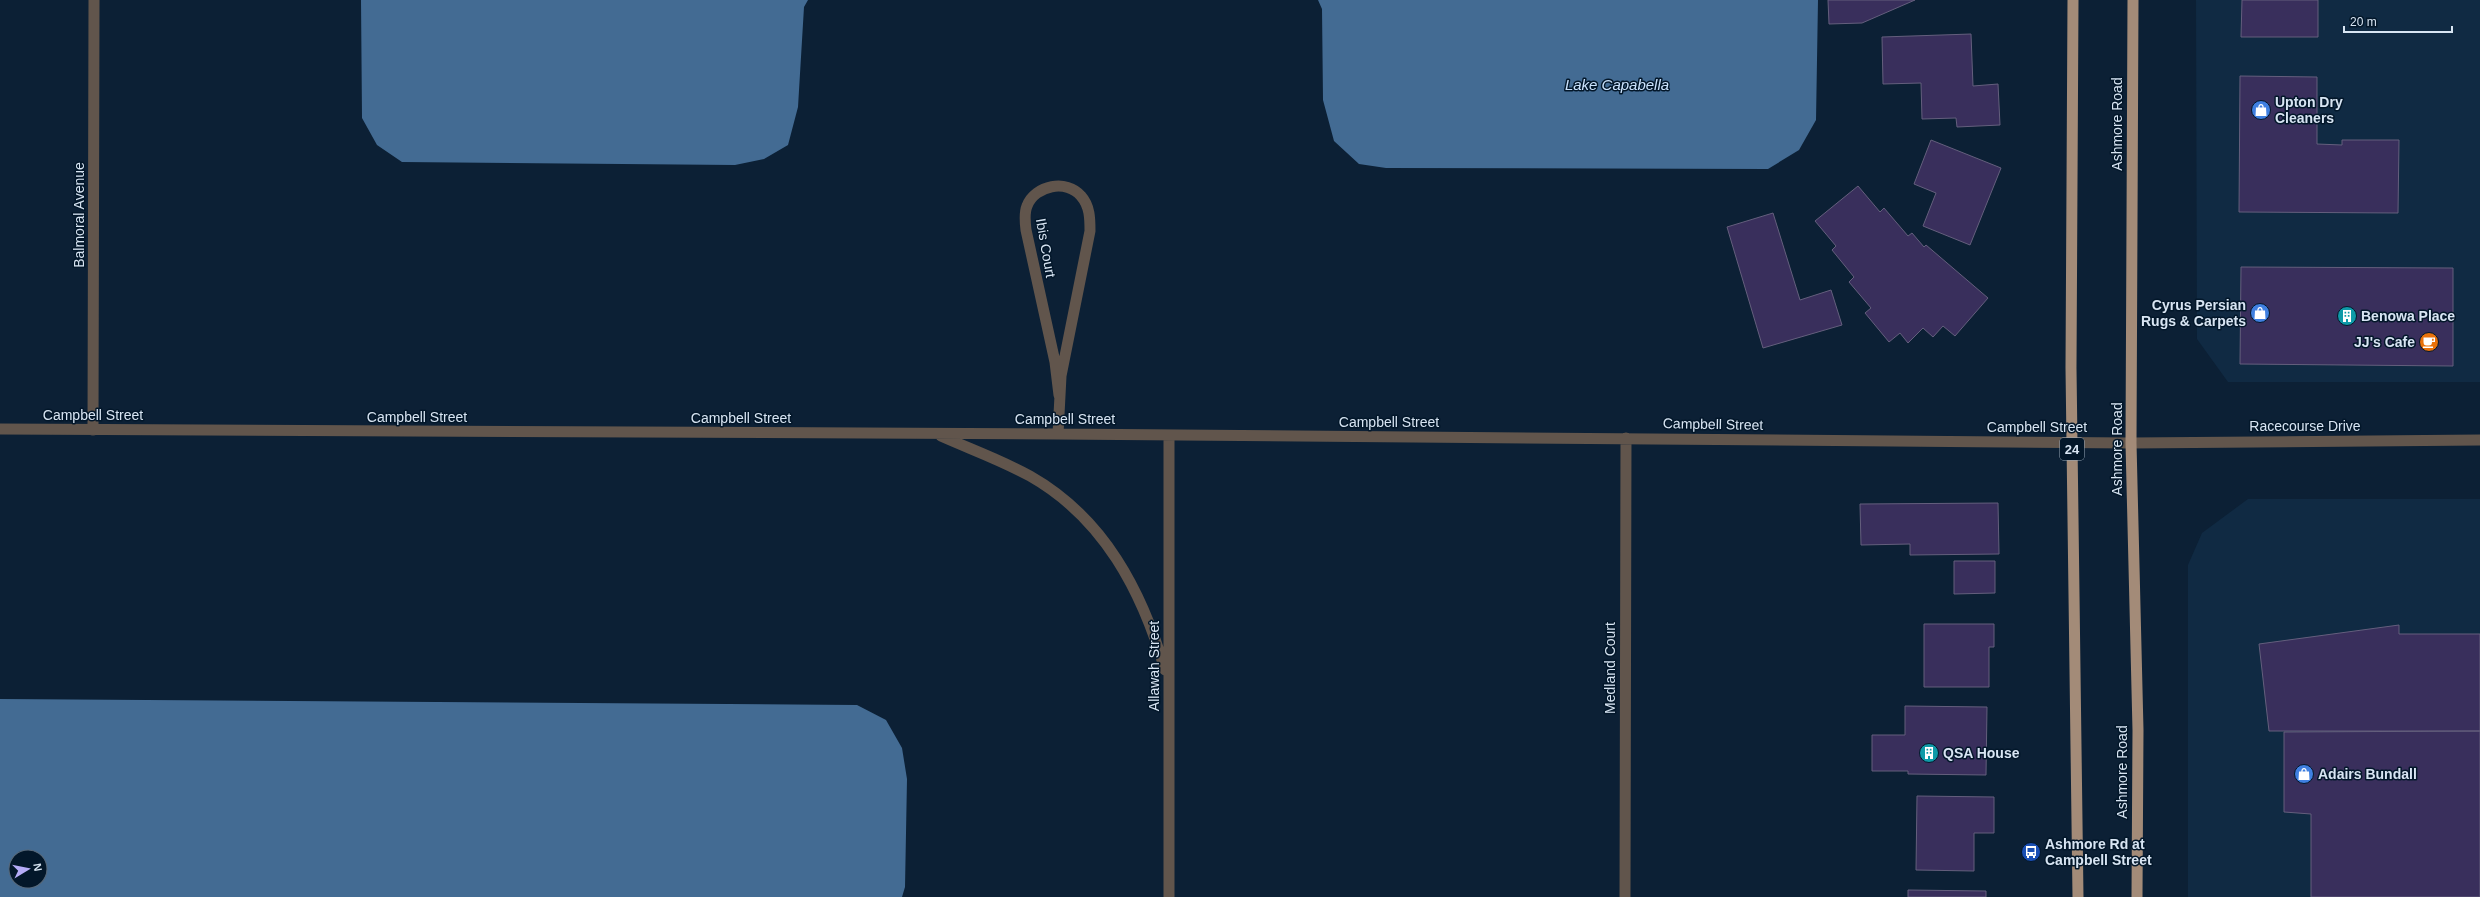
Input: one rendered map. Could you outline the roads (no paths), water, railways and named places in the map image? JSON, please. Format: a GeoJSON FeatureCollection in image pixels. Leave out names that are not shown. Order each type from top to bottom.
{"type":"FeatureCollection","features":[{"type":"Feature","properties":{"kind":"main road","name":"24"},"geometry":{"type":"LineString","coordinates":[[2073,0],[2072,441],[2078,897]]}},
{"type":"Feature","properties":{"kind":"main road","name":"Ashmore Road"},"geometry":{"type":"LineString","coordinates":[[2133,0],[2131,443],[2138,730],[2137,897]]}},
{"type":"Feature","properties":{"kind":"street","name":"Balmoral Avenue"},"geometry":{"type":"LineString","coordinates":[[93,430],[94,0]]}},
{"type":"Feature","properties":{"kind":"street","name":"Ibis Court"},"geometry":{"type":"LineString","coordinates":[[1058,434],[1059,395],[1062,365],[1090,231],[1089,213],[1084,200],[1076,191],[1062,186],[1044,189],[1034,196],[1027,204],[1025,215],[1026,230],[1055,362],[1059,395]]}},
{"type":"Feature","properties":{"kind":"street","name":"Campbell Street"},"geometry":{"type":"LineString","coordinates":[[0,429],[1058,434],[2072,441],[2131,443]]}},
{"type":"Feature","properties":{"kind":"street"},"geometry":{"type":"LineString","coordinates":[[937,434],[1031,476],[1065,500],[1096,530],[1116,556],[1141,602],[1154,635],[1168,688]]}},
{"type":"Feature","properties":{"kind":"street","name":"Allawah Street"},"geometry":{"type":"LineString","coordinates":[[1169,435],[1169,897]]}},
{"type":"Feature","properties":{"kind":"street","name":"Medland Court"},"geometry":{"type":"LineString","coordinates":[[1625,897],[1626,438]]}},
{"type":"Feature","properties":{"kind":"street","name":"Racecourse Drive"},"geometry":{"type":"LineString","coordinates":[[2131,443],[2480,440]]}},
{"type":"Feature","properties":{"kind":"water"},"geometry":{"type":"Polygon","coordinates":[[[361,0],[808,0],[804,7],[798,107],[788,145],[764,159],[735,165],[402,162],[377,145],[362,118],[361,0]]]}},
{"type":"Feature","properties":{"kind":"water","name":"Lake Capabella"},"geometry":{"type":"Polygon","coordinates":[[[1318,0],[1818,0],[1816,120],[1799,150],[1768,169],[1386,168],[1359,164],[1334,141],[1323,100],[1322,9],[1318,0]]]}},
{"type":"Feature","properties":{"kind":"water"},"geometry":{"type":"Polygon","coordinates":[[[0,699],[857,705],[886,720],[902,748],[907,779],[905,887],[902,897],[0,897],[0,699]]]}},
{"type":"Feature","properties":{"kind":"place","name":"Upton Dry Cleaners"},"geometry":{"type":"Point","coordinates":[2261,110]}},
{"type":"Feature","properties":{"kind":"place","name":"Cyrus Persian Rugs & Carpets"},"geometry":{"type":"Point","coordinates":[2260,313]}},
{"type":"Feature","properties":{"kind":"place","name":"Benowa Place"},"geometry":{"type":"Point","coordinates":[2347,316]}},
{"type":"Feature","properties":{"kind":"place","name":"JJ's Cafe"},"geometry":{"type":"Point","coordinates":[2429,342]}},
{"type":"Feature","properties":{"kind":"place","name":"QSA House"},"geometry":{"type":"Point","coordinates":[1929,753]}},
{"type":"Feature","properties":{"kind":"place","name":"Adairs Bundall"},"geometry":{"type":"Point","coordinates":[2304,774]}},
{"type":"Feature","properties":{"kind":"place","name":"Ashmore Rd at Campbell Street"},"geometry":{"type":"Point","coordinates":[2031,852]}}]}
